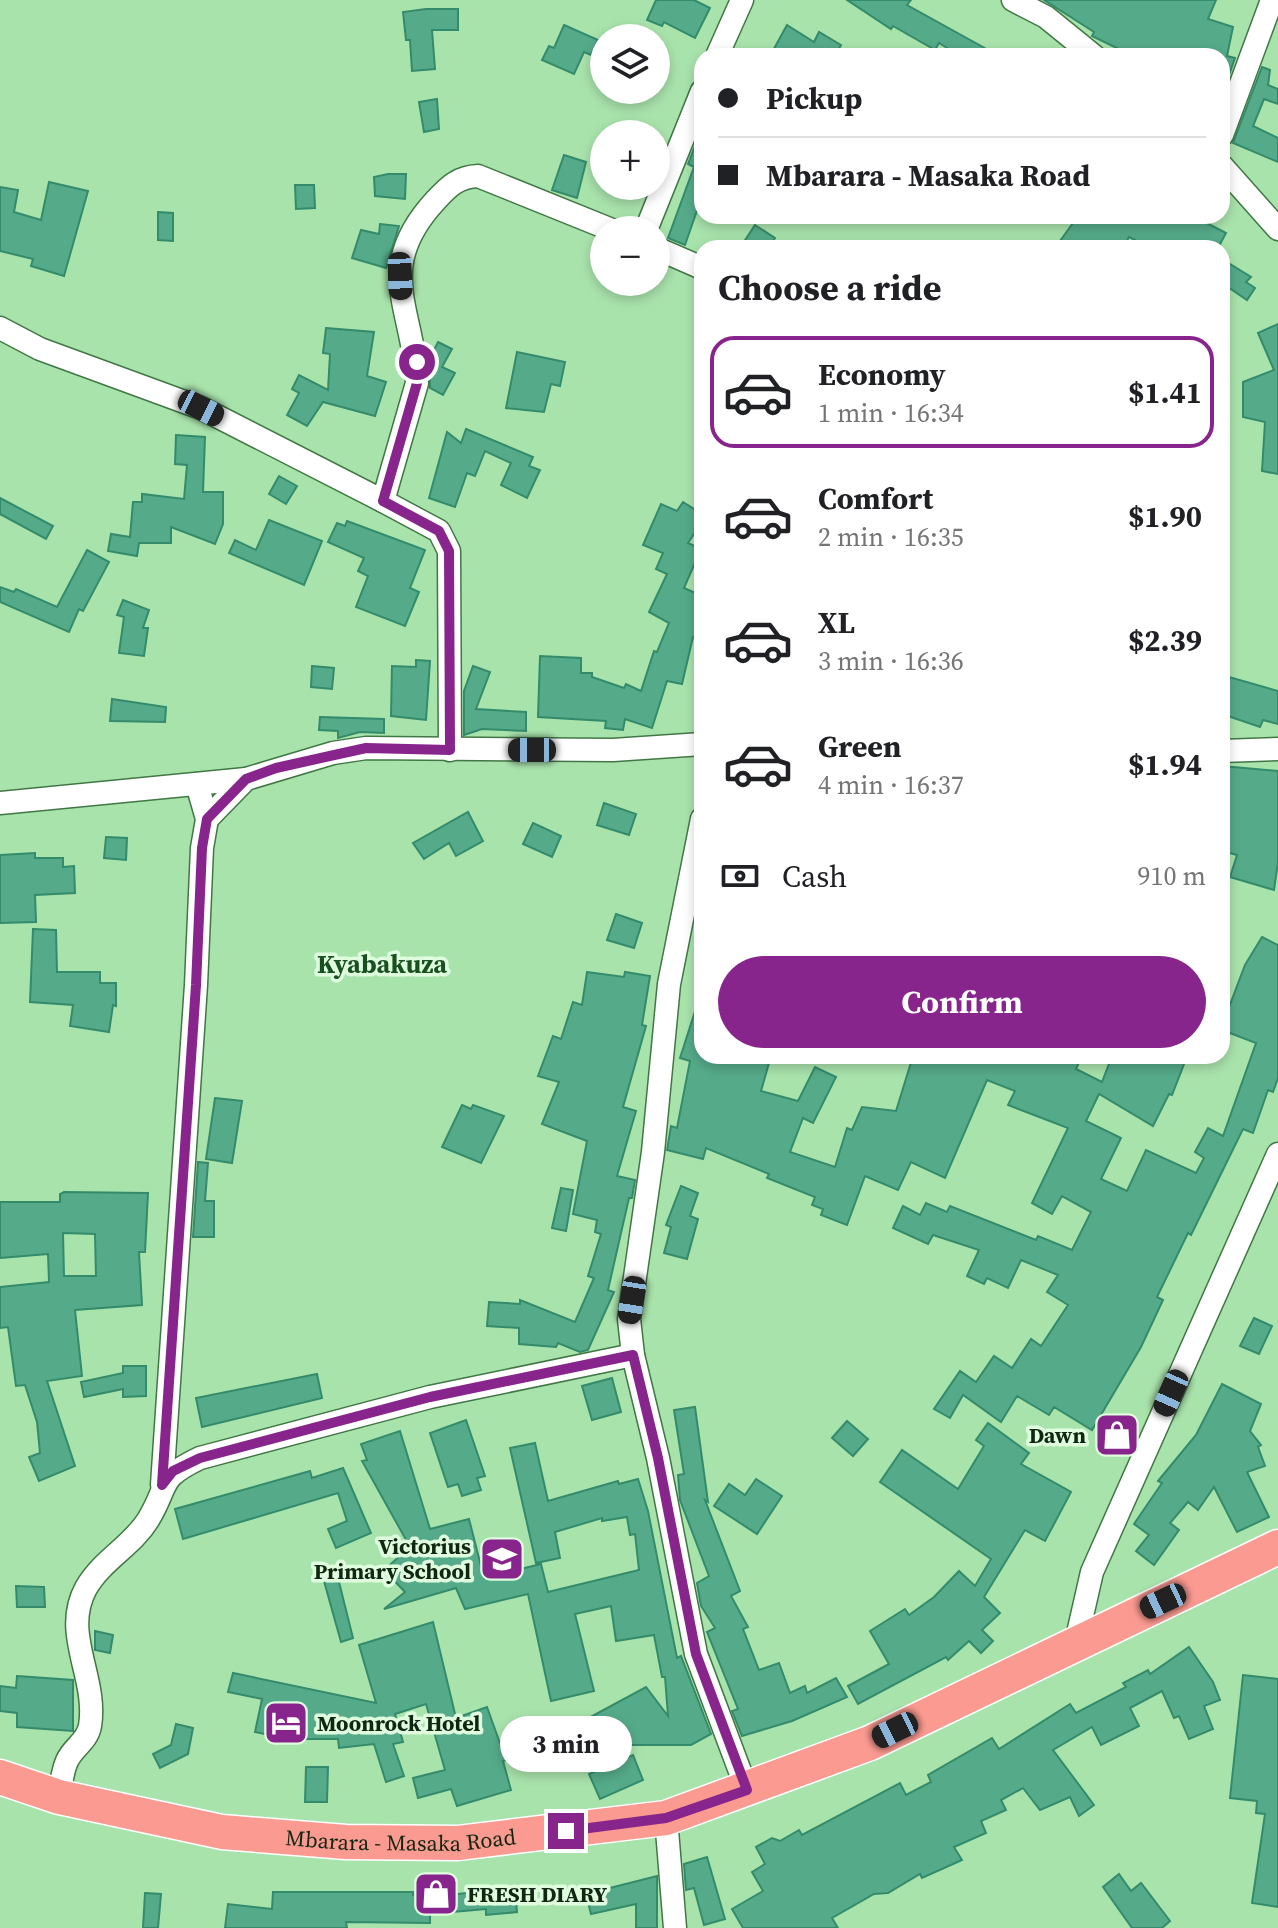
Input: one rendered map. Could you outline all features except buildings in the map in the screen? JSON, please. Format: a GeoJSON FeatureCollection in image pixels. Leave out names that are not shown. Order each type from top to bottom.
{"type":"FeatureCollection","features":[{"type":"Feature","properties":{"kind":"highway","name":"Mbarara - Masaka Road"},"geometry":{"type":"LineString","coordinates":[[0,1777],[59,1797],[222,1832],[346,1842],[458,1843],[666,1818],[870,1743],[1278,1547]]}},
{"type":"Feature","properties":{"kind":"street"},"geometry":{"type":"LineString","coordinates":[[721,48],[742,0]]}},
{"type":"Feature","properties":{"kind":"street"},"geometry":{"type":"LineString","coordinates":[[1013,0],[1046,17],[1084,48]]}},
{"type":"Feature","properties":{"kind":"street"},"geometry":{"type":"LineString","coordinates":[[1230,113],[1272,0]]}},
{"type":"Feature","properties":{"kind":"street"},"geometry":{"type":"LineString","coordinates":[[652,216],[694,111]]}},
{"type":"Feature","properties":{"kind":"street"},"geometry":{"type":"LineString","coordinates":[[1230,175],[1278,229]]}},
{"type":"Feature","properties":{"kind":"street"},"geometry":{"type":"LineString","coordinates":[[383,501],[417,383],[417,362],[401,305],[400,276],[410,236],[422,215],[457,180],[478,176],[590,221]]}},
{"type":"Feature","properties":{"kind":"street"},"geometry":{"type":"LineString","coordinates":[[670,254],[694,265]]}},
{"type":"Feature","properties":{"kind":"street"},"geometry":{"type":"LineString","coordinates":[[0,328],[40,349],[201,408],[439,531],[449,551],[450,750]]}},
{"type":"Feature","properties":{"kind":"street"},"geometry":{"type":"LineString","coordinates":[[0,803],[246,779],[355,750],[613,750],[694,745]]}},
{"type":"Feature","properties":{"kind":"street"},"geometry":{"type":"LineString","coordinates":[[1230,751],[1278,749]]}},
{"type":"Feature","properties":{"kind":"street"},"geometry":{"type":"LineString","coordinates":[[207,819],[246,779]]}},
{"type":"Feature","properties":{"kind":"street"},"geometry":{"type":"LineString","coordinates":[[162,1485],[196,985],[202,848],[207,819],[197,784]]}},
{"type":"Feature","properties":{"kind":"street"},"geometry":{"type":"LineString","coordinates":[[694,859],[669,984],[653,1152],[629,1319],[633,1355],[658,1458],[696,1654],[747,1790]]}},
{"type":"Feature","properties":{"kind":"street"},"geometry":{"type":"LineString","coordinates":[[1076,1642],[1092,1572],[1278,1154]]}},
{"type":"Feature","properties":{"kind":"street"},"geometry":{"type":"LineString","coordinates":[[59,1797],[66,1763],[82,1744],[90,1724],[90,1682],[79,1654],[77,1635],[79,1607],[86,1589],[105,1562],[147,1522],[162,1485],[173,1471],[200,1458],[430,1397],[633,1355]]}},
{"type":"Feature","properties":{"kind":"street"},"geometry":{"type":"LineString","coordinates":[[666,1818],[675,1928]]}},
{"type":"Feature","properties":{"kind":"place","name":"Dawn"},"geometry":{"type":"Point","coordinates":[1117,1435]}},
{"type":"Feature","properties":{"kind":"place","name":"Victorius Primary School"},"geometry":{"type":"Point","coordinates":[502,1559]}},
{"type":"Feature","properties":{"kind":"place","name":"Moonrock Hotel"},"geometry":{"type":"Point","coordinates":[286,1723]}},
{"type":"Feature","properties":{"kind":"place","name":"FRESH DIARY"},"geometry":{"type":"Point","coordinates":[436,1894]}},
{"type":"Feature","properties":{"kind":"district","name":"Kyabakuza"},"geometry":{"type":"Point","coordinates":[382,964]}},
{"type":"Feature","properties":{"kind":"route"},"geometry":{"type":"LineString","coordinates":[[417,362],[417,383],[383,501],[439,531],[449,551],[450,750],[366,748],[276,768],[246,779],[228,794],[207,819],[202,848],[196,985],[162,1485],[173,1471],[200,1458],[430,1397],[600,1359],[633,1355],[658,1458],[696,1654],[747,1790],[666,1818],[566,1831]]}}]}
